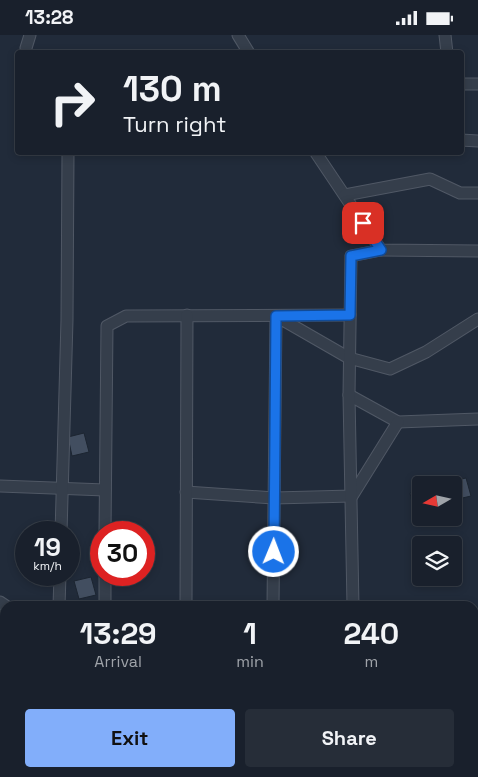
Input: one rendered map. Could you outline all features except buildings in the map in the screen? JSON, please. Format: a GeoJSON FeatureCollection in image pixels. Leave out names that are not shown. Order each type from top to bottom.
{"type":"FeatureCollection","features":[{"type":"Feature","properties":{"kind":"street"},"geometry":{"type":"LineString","coordinates":[[26,48],[30,35]]}},
{"type":"Feature","properties":{"kind":"street"},"geometry":{"type":"LineString","coordinates":[[238,35],[247,50]]}},
{"type":"Feature","properties":{"kind":"street"},"geometry":{"type":"LineString","coordinates":[[444,35],[446,50]]}},
{"type":"Feature","properties":{"kind":"street"},"geometry":{"type":"LineString","coordinates":[[464,84],[478,84]]}},
{"type":"Feature","properties":{"kind":"street"},"geometry":{"type":"LineString","coordinates":[[464,140],[478,141]]}},
{"type":"Feature","properties":{"kind":"street"},"geometry":{"type":"LineString","coordinates":[[61,521],[68,155]]}},
{"type":"Feature","properties":{"kind":"street"},"geometry":{"type":"LineString","coordinates":[[317,155],[381,250]]}},
{"type":"Feature","properties":{"kind":"street"},"geometry":{"type":"LineString","coordinates":[[345,195],[430,179],[460,193],[478,193]]}},
{"type":"Feature","properties":{"kind":"street"},"geometry":{"type":"LineString","coordinates":[[353,601],[349,395],[351,256],[381,250],[478,251]]}},
{"type":"Feature","properties":{"kind":"street"},"geometry":{"type":"LineString","coordinates":[[186,601],[187,315]]}},
{"type":"Feature","properties":{"kind":"street"},"geometry":{"type":"LineString","coordinates":[[105,521],[107,326],[126,316],[350,315]]}},
{"type":"Feature","properties":{"kind":"street"},"geometry":{"type":"LineString","coordinates":[[276,316],[349,359],[390,369],[426,352],[478,319]]}},
{"type":"Feature","properties":{"kind":"street"},"geometry":{"type":"LineString","coordinates":[[273,601],[276,316]]}},
{"type":"Feature","properties":{"kind":"street"},"geometry":{"type":"LineString","coordinates":[[349,395],[398,422],[478,419]]}},
{"type":"Feature","properties":{"kind":"street"},"geometry":{"type":"LineString","coordinates":[[352,496],[398,422]]}},
{"type":"Feature","properties":{"kind":"street"},"geometry":{"type":"LineString","coordinates":[[0,486],[105,490]]}},
{"type":"Feature","properties":{"kind":"street"},"geometry":{"type":"LineString","coordinates":[[186,492],[274,498],[352,496]]}},
{"type":"Feature","properties":{"kind":"street"},"geometry":{"type":"LineString","coordinates":[[59,601],[60,586]]}},
{"type":"Feature","properties":{"kind":"street"},"geometry":{"type":"LineString","coordinates":[[105,586],[105,601]]}},
{"type":"Feature","properties":{"kind":"route"},"geometry":{"type":"LineString","coordinates":[[274,552],[276,316],[350,315],[351,256],[381,250],[363,223]]}}]}
